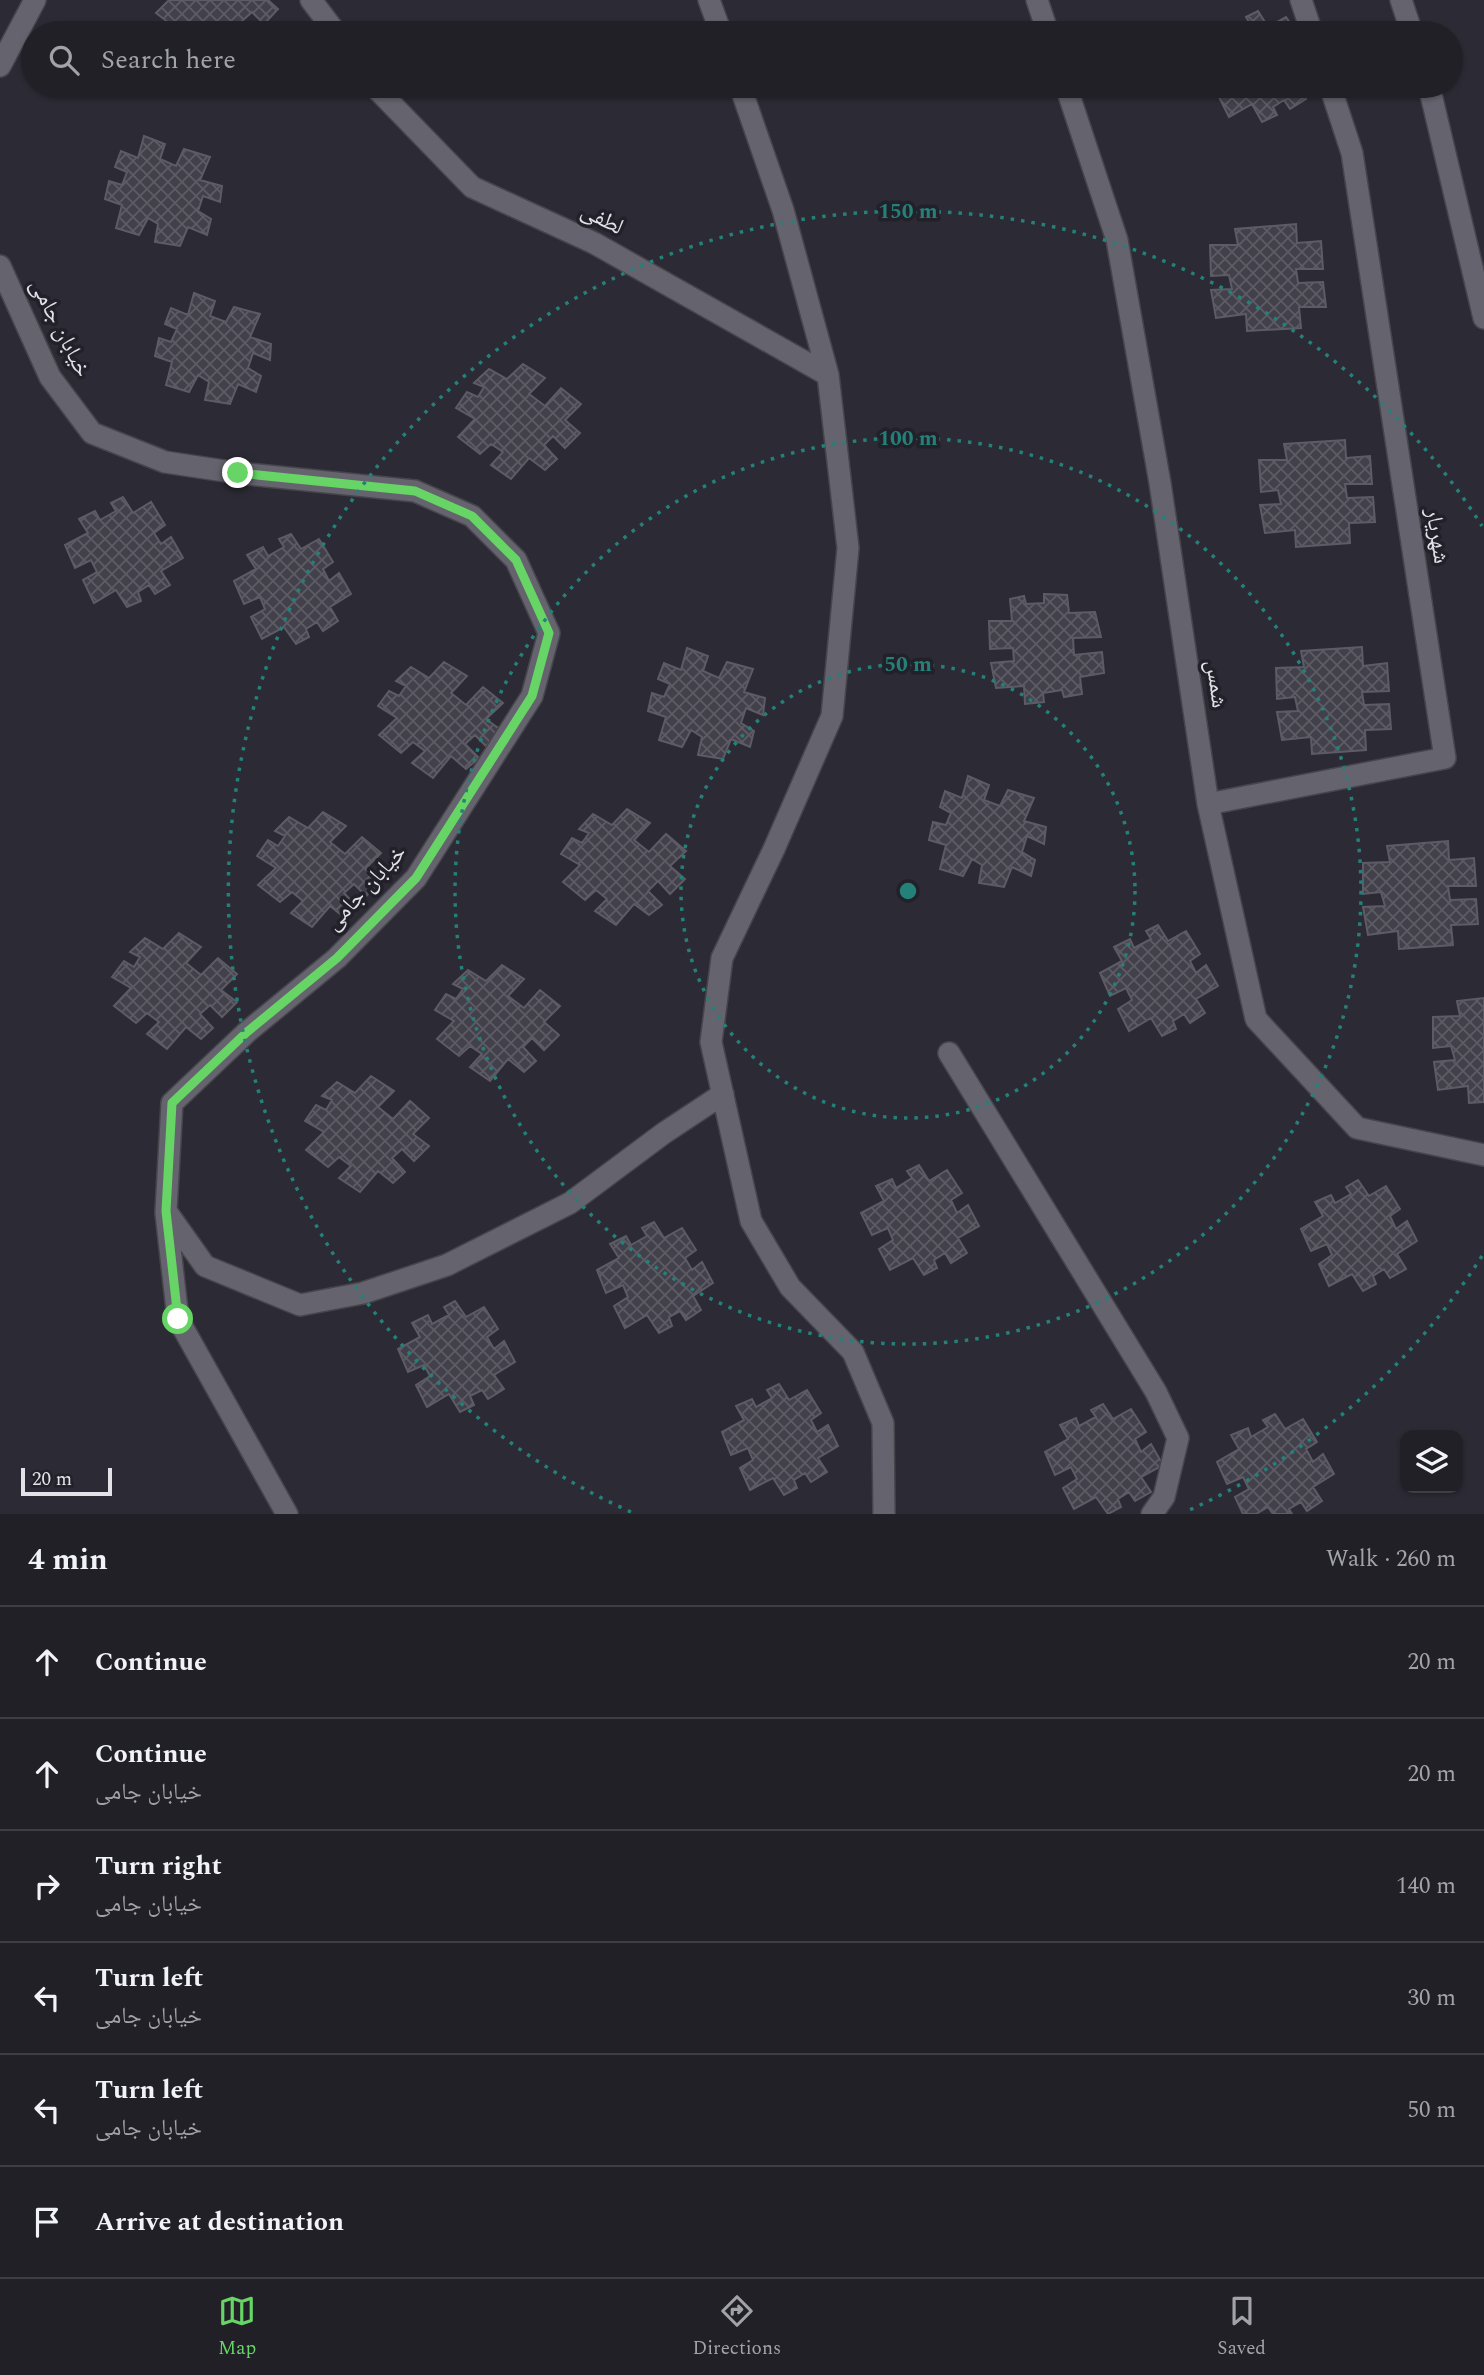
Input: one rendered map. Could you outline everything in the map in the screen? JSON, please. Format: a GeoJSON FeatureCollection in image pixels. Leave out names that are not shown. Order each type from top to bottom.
{"type":"FeatureCollection","features":[{"type":"Feature","properties":{"kind":"street"},"geometry":{"type":"LineString","coordinates":[[24,21],[35,0]]}},
{"type":"Feature","properties":{"kind":"street"},"geometry":{"type":"LineString","coordinates":[[312,0],[327,21]]}},
{"type":"Feature","properties":{"kind":"street"},"geometry":{"type":"LineString","coordinates":[[709,0],[717,21]]}},
{"type":"Feature","properties":{"kind":"street"},"geometry":{"type":"LineString","coordinates":[[1037,0],[1044,21]]}},
{"type":"Feature","properties":{"kind":"street"},"geometry":{"type":"LineString","coordinates":[[1301,0],[1308,21]]}},
{"type":"Feature","properties":{"kind":"street"},"geometry":{"type":"LineString","coordinates":[[1401,0],[1408,21]]}},
{"type":"Feature","properties":{"kind":"street"},"geometry":{"type":"LineString","coordinates":[[0,66],[21,26]]}},
{"type":"Feature","properties":{"kind":"street","name":"لطفی"},"geometry":{"type":"LineString","coordinates":[[386,98],[472,187],[594,243],[828,375]]}},
{"type":"Feature","properties":{"kind":"street"},"geometry":{"type":"LineString","coordinates":[[744,98],[783,210],[828,375],[848,548],[832,716],[774,849],[722,958],[711,1042],[751,1221],[790,1287],[853,1352],[883,1423],[884,1514]]}},
{"type":"Feature","properties":{"kind":"street","name":"شمس"},"geometry":{"type":"LineString","coordinates":[[1070,98],[1117,240],[1160,483],[1208,804],[1256,1019],[1357,1128],[1484,1155]]}},
{"type":"Feature","properties":{"kind":"street","name":"شهریار"},"geometry":{"type":"LineString","coordinates":[[1208,804],[1445,758],[1353,153],[1334,98]]}},
{"type":"Feature","properties":{"kind":"street"},"geometry":{"type":"LineString","coordinates":[[1432,98],[1484,318]]}},
{"type":"Feature","properties":{"kind":"street","name":"خیابان جامی"},"geometry":{"type":"LineString","coordinates":[[0,266],[50,377],[92,433],[164,462],[238,473],[415,491],[472,516],[516,560],[549,633],[532,696],[416,878],[337,958],[247,1032],[172,1103],[166,1211],[178,1319],[287,1514]]}},
{"type":"Feature","properties":{"kind":"street"},"geometry":{"type":"LineString","coordinates":[[949,1053],[1156,1392],[1178,1438],[1164,1497],[1152,1514]]}},
{"type":"Feature","properties":{"kind":"street"},"geometry":{"type":"LineString","coordinates":[[166,1211],[205,1266],[300,1306],[363,1293],[447,1265],[570,1203],[664,1133],[723,1094]]}},
{"type":"Feature","properties":{"kind":"building"},"geometry":{"type":"Polygon","coordinates":[[[169,0],[268,0],[278,9],[267,21],[261,21],[252,12],[242,21],[166,21],[156,13],[169,0]]]}},
{"type":"Feature","properties":{"kind":"building"},"geometry":{"type":"Polygon","coordinates":[[[1258,11],[1264,21],[1248,21],[1246,17],[1258,11]]]}},
{"type":"Feature","properties":{"kind":"building"},"geometry":{"type":"Polygon","coordinates":[[[1220,98],[1306,99],[1290,109],[1284,100],[1273,107],[1277,115],[1262,122],[1252,104],[1229,117],[1220,98]]]}},
{"type":"Feature","properties":{"kind":"building"},"geometry":{"type":"Polygon","coordinates":[[[144,136],[165,144],[160,159],[176,166],[184,149],[210,157],[200,180],[222,186],[220,202],[203,196],[198,211],[211,219],[207,235],[188,227],[180,246],[155,242],[158,224],[148,218],[139,235],[116,228],[122,205],[105,199],[109,181],[122,185],[127,172],[115,167],[121,151],[138,158],[144,136]]]}},
{"type":"Feature","properties":{"kind":"building"},"geometry":{"type":"Polygon","coordinates":[[[1296,224],[1297,243],[1321,241],[1323,269],[1296,269],[1298,283],[1323,282],[1326,307],[1299,307],[1301,328],[1247,331],[1246,314],[1216,318],[1211,290],[1232,289],[1229,275],[1211,276],[1210,245],[1238,245],[1235,229],[1296,224]]]}},
{"type":"Feature","properties":{"kind":"building"},"geometry":{"type":"Polygon","coordinates":[[[194,293],[215,301],[210,316],[226,322],[234,307],[260,314],[250,337],[271,344],[270,360],[253,353],[248,368],[261,376],[256,392],[238,384],[230,404],[205,400],[209,382],[198,375],[189,392],[166,385],[172,362],[155,356],[159,338],[171,342],[177,329],[165,324],[171,308],[188,315],[194,293]]]}},
{"type":"Feature","properties":{"kind":"building"},"geometry":{"type":"Polygon","coordinates":[[[523,364],[545,378],[529,394],[545,406],[561,388],[581,404],[565,420],[580,433],[565,448],[553,436],[544,445],[557,459],[545,470],[529,458],[511,479],[491,465],[503,452],[491,444],[480,454],[458,437],[475,419],[456,408],[467,392],[478,397],[484,387],[474,383],[489,369],[507,379],[523,364]]]}},
{"type":"Feature","properties":{"kind":"building"},"geometry":{"type":"Polygon","coordinates":[[[1345,440],[1346,458],[1370,456],[1372,484],[1345,484],[1347,498],[1373,497],[1375,522],[1349,523],[1350,543],[1296,547],[1295,530],[1265,533],[1260,505],[1281,504],[1278,490],[1261,492],[1259,460],[1287,460],[1284,444],[1345,440]]]}},
{"type":"Feature","properties":{"kind":"building"},"geometry":{"type":"Polygon","coordinates":[[[123,497],[133,513],[151,502],[165,525],[154,533],[161,544],[171,537],[183,558],[161,571],[170,585],[155,594],[149,585],[138,592],[141,601],[127,607],[116,590],[94,603],[83,580],[97,572],[91,560],[75,568],[65,545],[88,533],[79,519],[95,511],[100,520],[116,511],[111,503],[123,497]]]}},
{"type":"Feature","properties":{"kind":"building"},"geometry":{"type":"Polygon","coordinates":[[[291,534],[301,549],[319,539],[333,562],[323,569],[329,581],[339,573],[351,594],[330,607],[338,621],[323,631],[317,622],[306,629],[309,637],[296,644],[284,627],[262,639],[251,617],[265,609],[260,597],[244,604],[234,581],[256,569],[247,555],[263,547],[268,556],[284,547],[279,539],[291,534]]]}},
{"type":"Feature","properties":{"kind":"building"},"geometry":{"type":"Polygon","coordinates":[[[1044,594],[1067,595],[1069,613],[1095,612],[1101,637],[1073,638],[1074,655],[1102,652],[1104,673],[1080,677],[1082,694],[1064,697],[1062,690],[1043,693],[1044,702],[1025,704],[1024,686],[996,688],[991,663],[1014,661],[1013,648],[990,649],[989,621],[1012,621],[1010,599],[1024,596],[1026,604],[1044,603],[1044,594]]]}},
{"type":"Feature","properties":{"kind":"building"},"geometry":{"type":"Polygon","coordinates":[[[1362,647],[1363,666],[1387,663],[1389,691],[1362,692],[1364,705],[1389,704],[1391,729],[1365,730],[1366,750],[1312,754],[1311,737],[1282,740],[1277,712],[1298,711],[1295,697],[1277,699],[1276,668],[1304,667],[1301,651],[1362,647]]]}},
{"type":"Feature","properties":{"kind":"building"},"geometry":{"type":"Polygon","coordinates":[[[687,648],[708,656],[703,671],[719,678],[727,662],[753,669],[744,692],[765,698],[763,715],[746,708],[741,723],[754,731],[750,747],[731,739],[723,759],[698,755],[702,737],[691,730],[682,747],[659,740],[666,717],[648,711],[652,693],[664,697],[670,684],[658,679],[664,663],[681,670],[687,648]]]}},
{"type":"Feature","properties":{"kind":"building"},"geometry":{"type":"Polygon","coordinates":[[[444,662],[467,676],[451,693],[466,705],[483,687],[503,703],[486,719],[502,731],[487,747],[475,735],[465,744],[479,758],[466,769],[451,756],[433,778],[412,763],[425,751],[413,742],[401,753],[379,735],[397,718],[378,706],[389,691],[399,696],[406,686],[396,681],[411,667],[429,678],[444,662]]]}},
{"type":"Feature","properties":{"kind":"building"},"geometry":{"type":"Polygon","coordinates":[[[968,776],[989,785],[984,800],[1000,806],[1008,790],[1034,798],[1024,821],[1046,827],[1044,844],[1027,836],[1022,852],[1035,860],[1031,876],[1012,867],[1004,887],[979,883],[982,865],[972,859],[963,876],[940,869],[946,845],[929,840],[933,822],[946,825],[951,813],[940,807],[945,791],[962,798],[968,776]]]}},
{"type":"Feature","properties":{"kind":"building"},"geometry":{"type":"Polygon","coordinates":[[[627,809],[650,823],[634,840],[649,852],[666,834],[686,851],[670,866],[685,879],[670,894],[658,881],[648,891],[662,905],[649,915],[634,904],[616,925],[595,911],[607,899],[596,890],[585,900],[563,882],[580,865],[561,854],[572,838],[582,843],[589,833],[579,829],[593,814],[612,825],[627,809]]]}},
{"type":"Feature","properties":{"kind":"building"},"geometry":{"type":"Polygon","coordinates":[[[323,812],[346,826],[330,842],[345,854],[362,837],[381,853],[365,869],[381,881],[366,896],[354,884],[344,893],[357,907],[345,918],[330,906],[312,927],[291,913],[303,901],[292,892],[280,902],[258,885],[276,868],[257,856],[268,840],[278,846],[285,836],[275,831],[289,817],[308,828],[323,812]]]}},
{"type":"Feature","properties":{"kind":"building"},"geometry":{"type":"Polygon","coordinates":[[[1448,841],[1449,860],[1474,858],[1476,886],[1448,886],[1450,900],[1476,899],[1478,924],[1451,925],[1453,945],[1399,949],[1398,931],[1368,935],[1363,907],[1385,906],[1381,892],[1363,894],[1363,863],[1390,862],[1387,846],[1448,841]]]}},
{"type":"Feature","properties":{"kind":"building"},"geometry":{"type":"Polygon","coordinates":[[[1158,925],[1168,941],[1186,931],[1200,954],[1190,961],[1196,973],[1206,965],[1218,986],[1196,999],[1205,1013],[1190,1023],[1184,1014],[1173,1021],[1176,1029],[1162,1036],[1151,1018],[1129,1031],[1118,1009],[1132,1000],[1126,988],[1110,996],[1100,973],[1122,961],[1114,947],[1130,939],[1134,948],[1151,939],[1146,931],[1158,925]]]}},
{"type":"Feature","properties":{"kind":"building"},"geometry":{"type":"Polygon","coordinates":[[[179,933],[201,947],[186,963],[201,975],[218,958],[237,974],[221,990],[237,1002],[222,1017],[210,1005],[200,1014],[213,1028],[201,1039],[186,1027],[167,1049],[147,1034],[159,1022],[147,1013],[136,1023],[114,1006],[131,988],[112,977],[124,961],[134,967],[140,957],[130,952],[145,938],[163,949],[179,933]]]}},
{"type":"Feature","properties":{"kind":"building"},"geometry":{"type":"Polygon","coordinates":[[[502,965],[524,979],[508,996],[524,1008],[540,990],[560,1006],[544,1022],[559,1035],[544,1050],[532,1038],[523,1047],[536,1061],[524,1072],[508,1059],[490,1081],[470,1067],[482,1054],[470,1046],[459,1056],[437,1039],[454,1021],[435,1010],[446,994],[456,999],[463,989],[453,984],[468,970],[486,981],[502,965]]]}},
{"type":"Feature","properties":{"kind":"building"},"geometry":{"type":"Polygon","coordinates":[[[1484,998],[1484,1102],[1469,1103],[1468,1086],[1438,1090],[1434,1062],[1455,1060],[1451,1046],[1433,1048],[1433,1017],[1460,1016],[1457,1001],[1484,998]]]}},
{"type":"Feature","properties":{"kind":"building"},"geometry":{"type":"Polygon","coordinates":[[[371,1076],[394,1091],[378,1107],[393,1119],[410,1101],[429,1118],[413,1134],[429,1146],[414,1161],[402,1149],[392,1158],[405,1172],[393,1183],[378,1171],[360,1192],[339,1178],[351,1166],[339,1157],[328,1167],[306,1150],[324,1132],[305,1121],[316,1105],[326,1110],[332,1100],[322,1096],[337,1082],[355,1093],[371,1076]]]}},
{"type":"Feature","properties":{"kind":"building"},"geometry":{"type":"Polygon","coordinates":[[[919,1165],[929,1181],[947,1170],[962,1193],[951,1200],[957,1213],[968,1205],[979,1226],[958,1238],[967,1253],[951,1263],[945,1253],[934,1260],[937,1268],[924,1275],[913,1258],[890,1270],[879,1249],[893,1240],[888,1228],[872,1235],[861,1213],[884,1201],[876,1186],[892,1179],[896,1188],[912,1178],[907,1171],[919,1165]]]}},
{"type":"Feature","properties":{"kind":"building"},"geometry":{"type":"Polygon","coordinates":[[[1358,1180],[1369,1196],[1386,1186],[1400,1209],[1390,1216],[1396,1229],[1407,1221],[1417,1241],[1397,1254],[1406,1269],[1390,1278],[1384,1269],[1373,1276],[1376,1284],[1363,1291],[1352,1274],[1329,1286],[1319,1264],[1332,1255],[1327,1244],[1311,1251],[1301,1229],[1323,1216],[1315,1202],[1331,1195],[1335,1203],[1351,1194],[1346,1187],[1358,1180]]]}},
{"type":"Feature","properties":{"kind":"building"},"geometry":{"type":"Polygon","coordinates":[[[654,1222],[664,1238],[682,1228],[696,1250],[685,1258],[692,1270],[702,1262],[713,1283],[693,1296],[701,1310],[686,1320],[680,1311],[669,1317],[672,1326],[659,1333],[647,1315],[625,1328],[614,1306],[628,1297],[623,1285],[606,1293],[597,1270],[619,1258],[610,1244],[626,1236],[631,1245],[647,1236],[642,1228],[654,1222]]]}},
{"type":"Feature","properties":{"kind":"building"},"geometry":{"type":"Polygon","coordinates":[[[455,1301],[466,1317],[484,1307],[498,1329],[487,1337],[494,1349],[504,1341],[515,1362],[494,1375],[504,1389],[488,1399],[482,1390],[470,1396],[474,1405],[460,1412],[449,1394],[427,1407],[416,1385],[430,1376],[424,1365],[408,1372],[398,1349],[420,1337],[412,1323],[428,1315],[432,1324],[449,1315],[444,1307],[455,1301]]]}},
{"type":"Feature","properties":{"kind":"building"},"geometry":{"type":"Polygon","coordinates":[[[779,1384],[789,1400],[807,1390],[821,1413],[811,1420],[817,1432],[828,1425],[838,1446],[818,1458],[827,1472],[811,1482],[805,1473],[794,1480],[797,1488],[784,1495],[773,1478],[750,1490],[740,1468],[753,1460],[748,1448],[731,1455],[722,1432],[744,1420],[736,1406],[752,1399],[756,1407],[772,1398],[767,1390],[779,1384]]]}},
{"type":"Feature","properties":{"kind":"building"},"geometry":{"type":"Polygon","coordinates":[[[1103,1404],[1113,1419],[1131,1409],[1146,1432],[1135,1439],[1141,1452],[1151,1444],[1163,1465],[1141,1477],[1151,1492],[1135,1501],[1129,1492],[1118,1499],[1121,1507],[1108,1514],[1096,1497],[1074,1509],[1063,1488],[1077,1479],[1071,1467],[1055,1475],[1045,1452],[1068,1439],[1060,1425],[1076,1418],[1079,1426],[1096,1417],[1091,1410],[1103,1404]]]}},
{"type":"Feature","properties":{"kind":"building"},"geometry":{"type":"Polygon","coordinates":[[[1275,1414],[1285,1429],[1303,1419],[1317,1442],[1306,1449],[1313,1462],[1323,1454],[1334,1474],[1313,1487],[1322,1501],[1307,1511],[1301,1502],[1289,1509],[1292,1514],[1273,1514],[1268,1507],[1256,1514],[1243,1514],[1235,1497],[1249,1489],[1243,1477],[1227,1484],[1217,1462],[1239,1449],[1231,1435],[1248,1428],[1251,1437],[1268,1427],[1263,1420],[1275,1414]]]}},
{"type":"Feature","properties":{"kind":"route"},"geometry":{"type":"LineString","coordinates":[[178,1319],[166,1211],[172,1103],[247,1032],[337,958],[416,878],[532,696],[549,633],[516,560],[472,516],[415,491],[238,473]]}}]}
